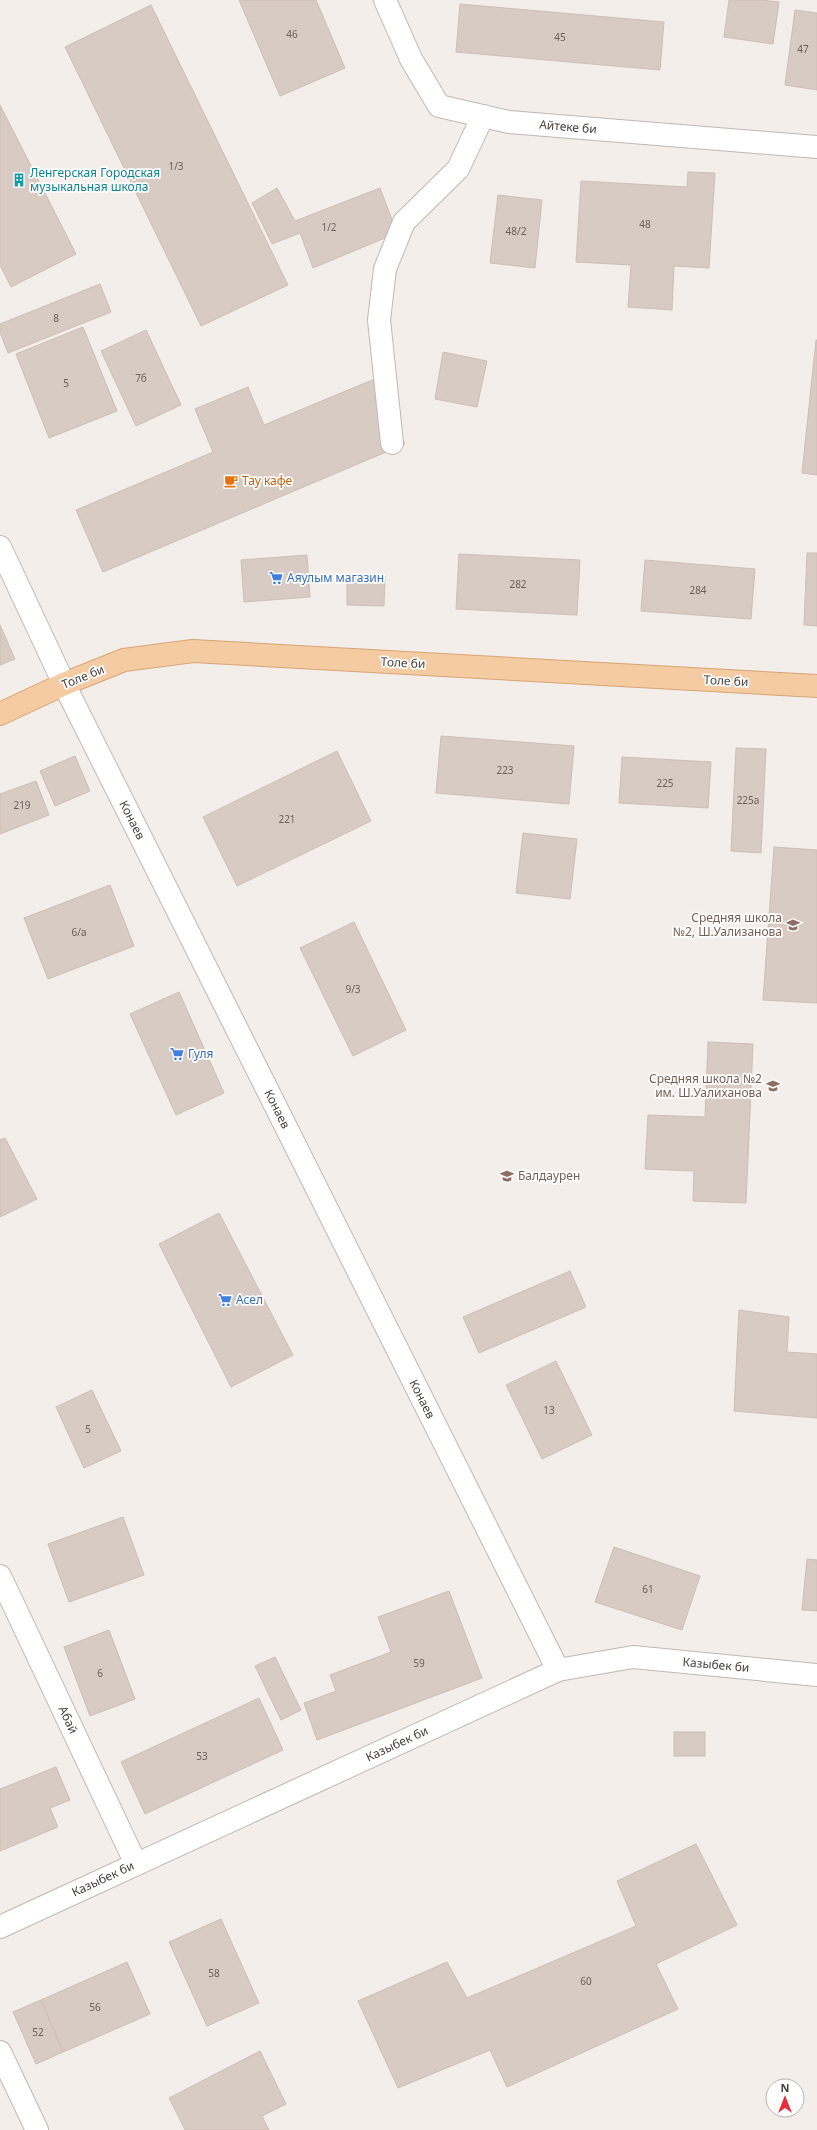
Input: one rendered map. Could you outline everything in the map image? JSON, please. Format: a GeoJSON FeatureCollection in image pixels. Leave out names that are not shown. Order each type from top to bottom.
{"type":"FeatureCollection","features":[{"type":"Feature","properties":{"kind":"main road","name":"Толе би"},"geometry":{"type":"LineString","coordinates":[[0,714],[64,684],[124,660],[193,651],[817,686]]}},
{"type":"Feature","properties":{"kind":"street","name":"Айтеке би"},"geometry":{"type":"LineString","coordinates":[[385,0],[411,59],[439,106],[509,122],[817,147]]}},
{"type":"Feature","properties":{"kind":"street"},"geometry":{"type":"LineString","coordinates":[[392,443],[379,320],[385,270],[404,222],[458,169],[483,116]]}},
{"type":"Feature","properties":{"kind":"street","name":"Конаев"},"geometry":{"type":"LineString","coordinates":[[0,547],[64,684],[558,1670]]}},
{"type":"Feature","properties":{"kind":"street","name":"Абай"},"geometry":{"type":"LineString","coordinates":[[0,1576],[136,1864]]}},
{"type":"Feature","properties":{"kind":"street","name":"Казыбек би"},"geometry":{"type":"LineString","coordinates":[[0,1927],[558,1670],[633,1657],[817,1675]]}},
{"type":"Feature","properties":{"kind":"street"},"geometry":{"type":"LineString","coordinates":[[0,2052],[37,2130]]}},
{"type":"Feature","properties":{"kind":"building"},"geometry":{"type":"Polygon","coordinates":[[[239,0],[316,0],[345,68],[280,96],[239,0]]]}},
{"type":"Feature","properties":{"kind":"building"},"geometry":{"type":"Polygon","coordinates":[[[729,0],[762,0],[779,2],[773,44],[724,37],[729,0]]]}},
{"type":"Feature","properties":{"kind":"building"},"geometry":{"type":"Polygon","coordinates":[[[460,4],[664,22],[660,70],[456,52],[460,4]]]}},
{"type":"Feature","properties":{"kind":"building"},"geometry":{"type":"Polygon","coordinates":[[[151,5],[288,285],[201,326],[65,47],[151,5]]]}},
{"type":"Feature","properties":{"kind":"building"},"geometry":{"type":"Polygon","coordinates":[[[795,10],[817,13],[817,90],[785,85],[795,10]]]}},
{"type":"Feature","properties":{"kind":"building","name":"Ленгерская Городская музыкальная школа"},"geometry":{"type":"Polygon","coordinates":[[[0,105],[76,254],[11,287],[0,265],[0,105]]]}},
{"type":"Feature","properties":{"kind":"building"},"geometry":{"type":"Polygon","coordinates":[[[688,172],[715,173],[709,268],[674,266],[672,310],[628,307],[631,265],[576,262],[581,181],[687,187],[688,172]]]}},
{"type":"Feature","properties":{"kind":"building"},"geometry":{"type":"Polygon","coordinates":[[[277,188],[295,221],[380,188],[397,233],[313,268],[300,233],[272,244],[252,203],[277,188]]]}},
{"type":"Feature","properties":{"kind":"building"},"geometry":{"type":"Polygon","coordinates":[[[498,195],[542,200],[535,268],[490,263],[498,195]]]}},
{"type":"Feature","properties":{"kind":"building"},"geometry":{"type":"Polygon","coordinates":[[[100,284],[111,312],[8,353],[0,332],[0,324],[100,284]]]}},
{"type":"Feature","properties":{"kind":"building"},"geometry":{"type":"Polygon","coordinates":[[[83,327],[117,411],[49,438],[16,354],[83,327]]]}},
{"type":"Feature","properties":{"kind":"building"},"geometry":{"type":"Polygon","coordinates":[[[146,330],[181,405],[136,426],[101,351],[146,330]]]}},
{"type":"Feature","properties":{"kind":"building"},"geometry":{"type":"Polygon","coordinates":[[[817,340],[817,475],[802,473],[817,340]]]}},
{"type":"Feature","properties":{"kind":"building"},"geometry":{"type":"Polygon","coordinates":[[[443,352],[487,361],[477,407],[435,399],[443,352]]]}},
{"type":"Feature","properties":{"kind":"building","name":"Тау кафе"},"geometry":{"type":"Polygon","coordinates":[[[377,378],[405,444],[103,572],[76,510],[213,452],[195,409],[248,387],[264,425],[377,378]]]}},
{"type":"Feature","properties":{"kind":"building"},"geometry":{"type":"Polygon","coordinates":[[[807,553],[817,553],[817,626],[804,625],[807,553]]]}},
{"type":"Feature","properties":{"kind":"building"},"geometry":{"type":"Polygon","coordinates":[[[459,554],[580,560],[577,615],[456,609],[459,554]]]}},
{"type":"Feature","properties":{"kind":"building","name":"Аяулым магазин"},"geometry":{"type":"Polygon","coordinates":[[[307,555],[310,597],[244,602],[241,560],[307,555]]]}},
{"type":"Feature","properties":{"kind":"building"},"geometry":{"type":"Polygon","coordinates":[[[645,560],[755,569],[751,619],[641,611],[645,560]]]}},
{"type":"Feature","properties":{"kind":"building"},"geometry":{"type":"Polygon","coordinates":[[[347,575],[385,576],[384,606],[347,605],[347,575]]]}},
{"type":"Feature","properties":{"kind":"building"},"geometry":{"type":"Polygon","coordinates":[[[0,625],[15,659],[0,665],[0,625]]]}},
{"type":"Feature","properties":{"kind":"building"},"geometry":{"type":"Polygon","coordinates":[[[441,736],[574,746],[569,804],[436,793],[441,736]]]}},
{"type":"Feature","properties":{"kind":"building"},"geometry":{"type":"Polygon","coordinates":[[[736,748],[766,749],[761,853],[731,851],[736,748]]]}},
{"type":"Feature","properties":{"kind":"building"},"geometry":{"type":"Polygon","coordinates":[[[337,751],[371,821],[237,886],[203,817],[337,751]]]}},
{"type":"Feature","properties":{"kind":"building"},"geometry":{"type":"Polygon","coordinates":[[[75,756],[90,791],[55,806],[40,771],[75,756]]]}},
{"type":"Feature","properties":{"kind":"building"},"geometry":{"type":"Polygon","coordinates":[[[622,757],[711,762],[708,808],[619,803],[622,757]]]}},
{"type":"Feature","properties":{"kind":"building"},"geometry":{"type":"Polygon","coordinates":[[[36,781],[49,815],[0,834],[0,794],[36,781]]]}},
{"type":"Feature","properties":{"kind":"building"},"geometry":{"type":"Polygon","coordinates":[[[523,833],[577,839],[570,899],[516,893],[523,833]]]}},
{"type":"Feature","properties":{"kind":"building","name":"Средняя школа №2, Ш.Уализанова"},"geometry":{"type":"Polygon","coordinates":[[[774,847],[817,850],[817,1003],[763,1000],[774,847]]]}},
{"type":"Feature","properties":{"kind":"building"},"geometry":{"type":"Polygon","coordinates":[[[110,885],[134,946],[48,979],[24,918],[110,885]]]}},
{"type":"Feature","properties":{"kind":"building"},"geometry":{"type":"Polygon","coordinates":[[[354,922],[406,1030],[353,1056],[300,948],[354,922]]]}},
{"type":"Feature","properties":{"kind":"building","name":"Гуля"},"geometry":{"type":"Polygon","coordinates":[[[179,992],[224,1093],[176,1115],[130,1014],[179,992]]]}},
{"type":"Feature","properties":{"kind":"building"},"geometry":{"type":"Polygon","coordinates":[[[708,1042],[753,1044],[746,1203],[693,1201],[694,1171],[645,1169],[648,1115],[705,1117],[708,1042]]]}},
{"type":"Feature","properties":{"kind":"building"},"geometry":{"type":"Polygon","coordinates":[[[5,1138],[37,1199],[0,1217],[0,1140],[5,1138]]]}},
{"type":"Feature","properties":{"kind":"building","name":"Асел"},"geometry":{"type":"Polygon","coordinates":[[[219,1213],[293,1355],[231,1387],[159,1244],[219,1213]]]}},
{"type":"Feature","properties":{"kind":"building"},"geometry":{"type":"Polygon","coordinates":[[[570,1271],[586,1307],[479,1353],[463,1317],[570,1271]]]}},
{"type":"Feature","properties":{"kind":"building"},"geometry":{"type":"Polygon","coordinates":[[[739,1310],[789,1317],[787,1352],[817,1354],[817,1418],[734,1411],[739,1310]]]}},
{"type":"Feature","properties":{"kind":"building"},"geometry":{"type":"Polygon","coordinates":[[[556,1361],[592,1435],[542,1459],[506,1385],[556,1361]]]}},
{"type":"Feature","properties":{"kind":"building"},"geometry":{"type":"Polygon","coordinates":[[[92,1390],[121,1451],[84,1468],[56,1407],[92,1390]]]}},
{"type":"Feature","properties":{"kind":"building"},"geometry":{"type":"Polygon","coordinates":[[[123,1517],[144,1575],[69,1602],[48,1544],[123,1517]]]}},
{"type":"Feature","properties":{"kind":"building"},"geometry":{"type":"Polygon","coordinates":[[[614,1547],[700,1576],[682,1630],[595,1602],[614,1547]]]}},
{"type":"Feature","properties":{"kind":"building"},"geometry":{"type":"Polygon","coordinates":[[[807,1559],[817,1560],[817,1611],[802,1610],[807,1559]]]}},
{"type":"Feature","properties":{"kind":"building"},"geometry":{"type":"Polygon","coordinates":[[[449,1591],[482,1678],[317,1740],[304,1703],[336,1691],[330,1675],[391,1652],[378,1617],[449,1591]]]}},
{"type":"Feature","properties":{"kind":"building"},"geometry":{"type":"Polygon","coordinates":[[[109,1630],[135,1699],[90,1716],[64,1647],[109,1630]]]}},
{"type":"Feature","properties":{"kind":"building"},"geometry":{"type":"Polygon","coordinates":[[[275,1657],[301,1710],[281,1720],[255,1666],[275,1657]]]}},
{"type":"Feature","properties":{"kind":"building"},"geometry":{"type":"Polygon","coordinates":[[[259,1698],[283,1750],[145,1814],[121,1762],[259,1698]]]}},
{"type":"Feature","properties":{"kind":"building"},"geometry":{"type":"Polygon","coordinates":[[[674,1732],[705,1732],[705,1756],[674,1756],[674,1732]]]}},
{"type":"Feature","properties":{"kind":"building"},"geometry":{"type":"Polygon","coordinates":[[[56,1767],[70,1800],[50,1808],[58,1827],[0,1851],[0,1789],[56,1767]]]}},
{"type":"Feature","properties":{"kind":"building"},"geometry":{"type":"Polygon","coordinates":[[[696,1844],[737,1925],[656,1964],[678,2009],[507,2087],[490,2050],[398,2088],[358,2001],[447,1962],[467,1998],[636,1926],[617,1881],[696,1844]]]}},
{"type":"Feature","properties":{"kind":"building"},"geometry":{"type":"Polygon","coordinates":[[[221,1919],[259,2003],[207,2026],[169,1942],[221,1919]]]}},
{"type":"Feature","properties":{"kind":"building"},"geometry":{"type":"Polygon","coordinates":[[[127,1962],[150,2014],[63,2052],[41,2000],[127,1962]]]}},
{"type":"Feature","properties":{"kind":"building"},"geometry":{"type":"Polygon","coordinates":[[[41,2000],[63,2052],[36,2064],[13,2012],[41,2000]]]}},
{"type":"Feature","properties":{"kind":"building"},"geometry":{"type":"Polygon","coordinates":[[[260,2051],[286,2104],[262,2116],[269,2130],[185,2130],[169,2098],[260,2051]]]}},
{"type":"Feature","properties":{"kind":"place","name":"Ленгерская Городская музыкальная школа"},"geometry":{"type":"Point","coordinates":[19,180]}},
{"type":"Feature","properties":{"kind":"place","name":"Тау кафе"},"geometry":{"type":"Point","coordinates":[231,481]}},
{"type":"Feature","properties":{"kind":"place","name":"Аяулым магазин"},"geometry":{"type":"Point","coordinates":[276,578]}},
{"type":"Feature","properties":{"kind":"place","name":"Средняя школа №2, Ш.Уализанова"},"geometry":{"type":"Point","coordinates":[793,925]}},
{"type":"Feature","properties":{"kind":"place","name":"Гуля"},"geometry":{"type":"Point","coordinates":[177,1054]}},
{"type":"Feature","properties":{"kind":"place","name":"Средняя школа №2 им. Ш.Уалиханова"},"geometry":{"type":"Point","coordinates":[773,1086]}},
{"type":"Feature","properties":{"kind":"place","name":"Балдаурен"},"geometry":{"type":"Point","coordinates":[507,1176]}},
{"type":"Feature","properties":{"kind":"place","name":"Асел"},"geometry":{"type":"Point","coordinates":[225,1300]}}]}
